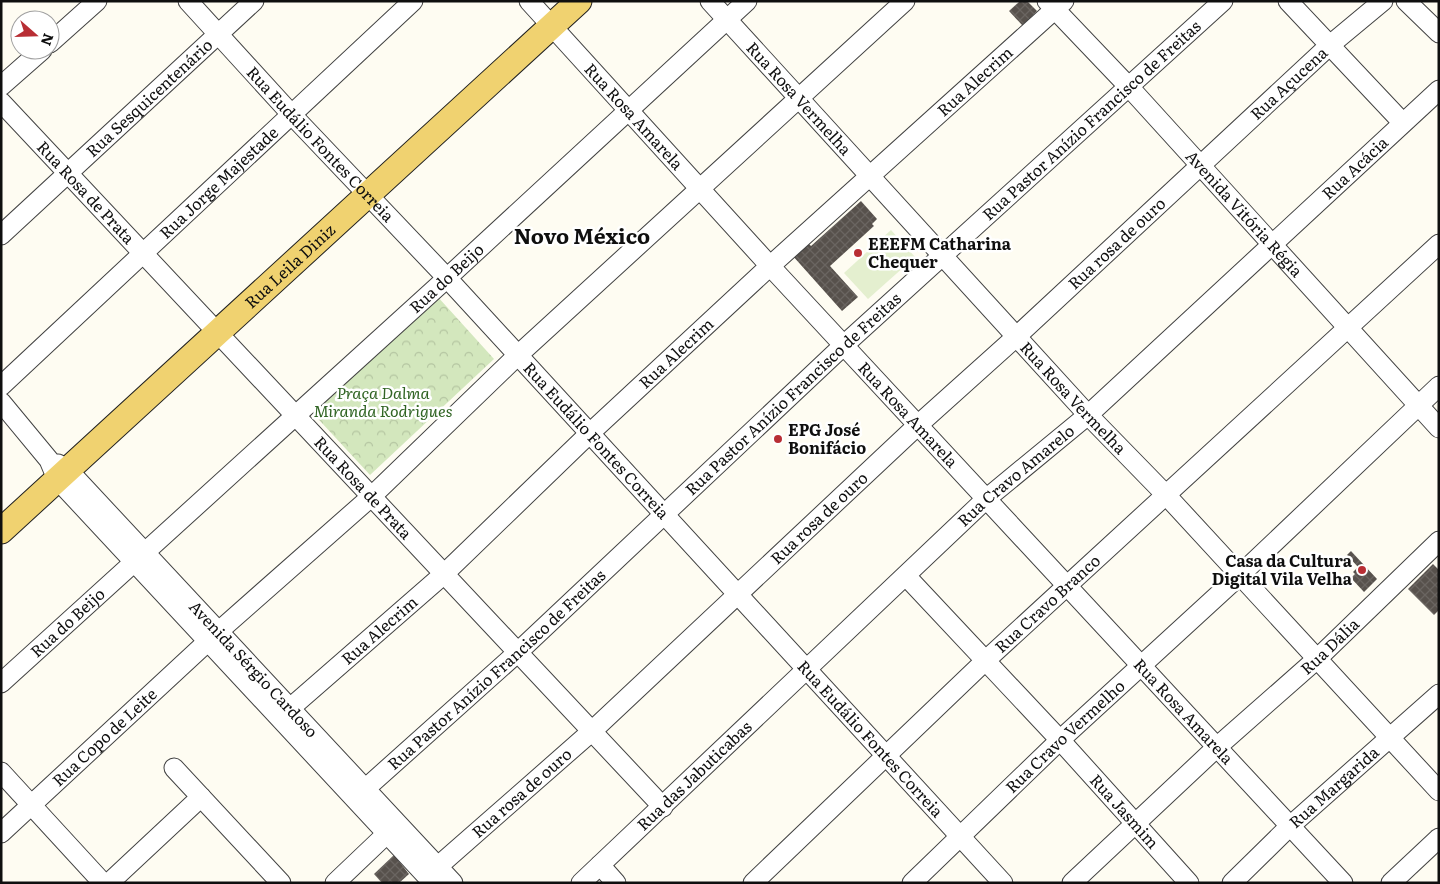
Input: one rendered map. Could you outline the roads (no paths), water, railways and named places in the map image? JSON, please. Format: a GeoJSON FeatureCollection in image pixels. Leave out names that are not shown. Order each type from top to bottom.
{"type":"FeatureCollection","features":[{"type":"Feature","properties":{"kind":"main road","name":"Rua Leila Diniz"},"geometry":{"type":"LineString","coordinates":[[1,531],[58,469],[143,402],[218,330],[369,195],[578,1]]}},
{"type":"Feature","properties":{"kind":"street"},"geometry":{"type":"LineString","coordinates":[[60,34],[98,1]]}},
{"type":"Feature","properties":{"kind":"street","name":"Rua Eudálio Fontes Correia"},"geometry":{"type":"LineString","coordinates":[[188,1],[292,115],[447,278],[590,433],[664,517],[807,669],[1002,883]]}},
{"type":"Feature","properties":{"kind":"street","name":"Rua Sesquicentenário"},"geometry":{"type":"LineString","coordinates":[[1,235],[254,1]]}},
{"type":"Feature","properties":{"kind":"street","name":"Rua Jorge Majestade"},"geometry":{"type":"LineString","coordinates":[[1,386],[413,1]]}},
{"type":"Feature","properties":{"kind":"street","name":"Rua Rosa Amarela"},"geometry":{"type":"LineString","coordinates":[[529,1],[702,188],[770,266],[1290,827]]}},
{"type":"Feature","properties":{"kind":"street","name":"Rua Rosa Vermelha"},"geometry":{"type":"LineString","coordinates":[[710,1],[728,18],[799,99],[1088,415],[1167,496],[1439,791]]}},
{"type":"Feature","properties":{"kind":"street","name":"Rua do Beijo"},"geometry":{"type":"LineString","coordinates":[[1,683],[447,278],[747,1]]}},
{"type":"Feature","properties":{"kind":"street","name":"Rua Copo de Leite"},"geometry":{"type":"LineString","coordinates":[[1,833],[214,636],[372,496],[517,356],[905,1]]}},
{"type":"Feature","properties":{"kind":"street","name":"Rua Pastor Anízio Francisco de Freitas"},"geometry":{"type":"LineString","coordinates":[[360,793],[517,653],[664,517],[844,345],[1130,88],[1223,1]]}},
{"type":"Feature","properties":{"kind":"street"},"geometry":{"type":"LineString","coordinates":[[1288,1],[1402,122]]}},
{"type":"Feature","properties":{"kind":"street"},"geometry":{"type":"LineString","coordinates":[[1406,1],[1439,33]]}},
{"type":"Feature","properties":{"kind":"street","name":"Rua Açucena"},"geometry":{"type":"LineString","coordinates":[[1200,166],[1330,45],[1382,2]]}},
{"type":"Feature","properties":{"kind":"street","name":"Avenida Vitória Régia"},"geometry":{"type":"LineString","coordinates":[[1055,4],[1270,245],[1439,428]]}},
{"type":"Feature","properties":{"kind":"street","name":"Rua Alecrim"},"geometry":{"type":"LineString","coordinates":[[285,712],[444,574],[590,433],[1055,4]]}},
{"type":"Feature","properties":{"kind":"street"},"geometry":{"type":"LineString","coordinates":[[1,86],[31,60]]}},
{"type":"Feature","properties":{"kind":"street","name":"Rua Acácia"},"geometry":{"type":"LineString","coordinates":[[1270,245],[1439,90]]}},
{"type":"Feature","properties":{"kind":"street","name":"Rua Rosa de Prata"},"geometry":{"type":"LineString","coordinates":[[1,102],[143,254],[218,330],[517,653],[663,807]]}},
{"type":"Feature","properties":{"kind":"street","name":"Rua rosa de ouro"},"geometry":{"type":"LineString","coordinates":[[433,875],[591,732],[918,425],[1200,166]]}},
{"type":"Feature","properties":{"kind":"street","name":"Rua Cravo Branco"},"geometry":{"type":"LineString","coordinates":[[753,883],[985,661],[1167,496],[1346,328],[1439,244]]}},
{"type":"Feature","properties":{"kind":"street","name":"Rua Cravo Amarelo"},"geometry":{"type":"LineString","coordinates":[[807,669],[986,499],[1088,415],[1270,245]]}},
{"type":"Feature","properties":{"kind":"street","name":"Rua Cravo Vermelho"},"geometry":{"type":"LineString","coordinates":[[912,883],[1060,740],[1240,575],[1439,386]]}},
{"type":"Feature","properties":{"kind":"street","name":"Avenida Sérgio Cardoso"},"geometry":{"type":"LineString","coordinates":[[1,402],[58,469],[393,828],[433,875],[453,883]]}},
{"type":"Feature","properties":{"kind":"street","name":"Rua Dália"},"geometry":{"type":"LineString","coordinates":[[1072,883],[1217,747],[1318,658],[1439,541]]}},
{"type":"Feature","properties":{"kind":"street","name":"Rua Jasmim"},"geometry":{"type":"LineString","coordinates":[[906,576],[1060,740],[1189,883]]}},
{"type":"Feature","properties":{"kind":"street","name":"Rua das Jabuticabas"},"geometry":{"type":"LineString","coordinates":[[581,883],[807,669]]}},
{"type":"Feature","properties":{"kind":"street","name":"Rua Margarida"},"geometry":{"type":"LineString","coordinates":[[1232,883],[1290,827],[1439,694]]}},
{"type":"Feature","properties":{"kind":"street"},"geometry":{"type":"LineString","coordinates":[[174,768],[281,883]]}},
{"type":"Feature","properties":{"kind":"street"},"geometry":{"type":"LineString","coordinates":[[1,772],[103,883]]}},
{"type":"Feature","properties":{"kind":"street"},"geometry":{"type":"LineString","coordinates":[[109,883],[201,797]]}},
{"type":"Feature","properties":{"kind":"street"},"geometry":{"type":"LineString","coordinates":[[1290,827],[1344,883]]}},
{"type":"Feature","properties":{"kind":"street"},"geometry":{"type":"LineString","coordinates":[[335,883],[393,828]]}},
{"type":"Feature","properties":{"kind":"street"},"geometry":{"type":"LineString","coordinates":[[1391,883],[1439,838]]}},
{"type":"Feature","properties":{"kind":"street"},"geometry":{"type":"LineString","coordinates":[[600,865],[616,883]]}},
{"type":"Feature","properties":{"kind":"place","name":"EEEFM Catharina Chequer"},"geometry":{"type":"Point","coordinates":[858,253]}},
{"type":"Feature","properties":{"kind":"place","name":"EPG José Bonifácio"},"geometry":{"type":"Point","coordinates":[778,439]}},
{"type":"Feature","properties":{"kind":"place","name":"Casa da Cultura Digital Vila Velha"},"geometry":{"type":"Point","coordinates":[1362,570]}},
{"type":"Feature","properties":{"kind":"district","name":"Novo México"},"geometry":{"type":"Point","coordinates":[582,237]}},
{"type":"Feature","properties":{"kind":"park label","name":"Praça Dalma Miranda Rodrigues"},"geometry":{"type":"Point","coordinates":[383,402]}}]}
